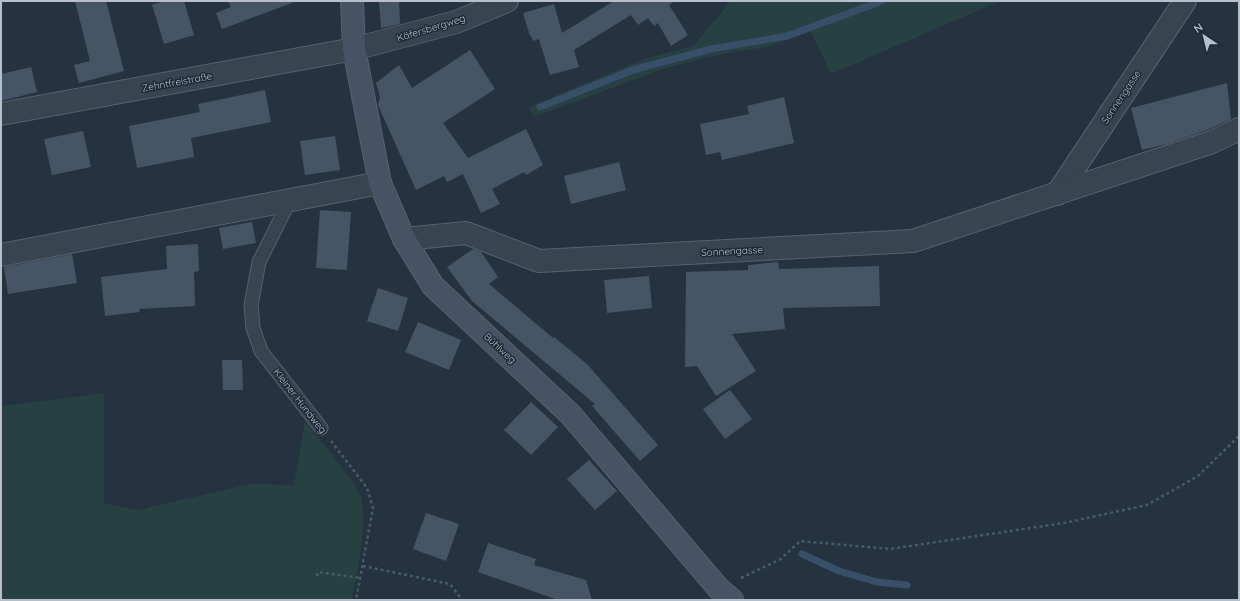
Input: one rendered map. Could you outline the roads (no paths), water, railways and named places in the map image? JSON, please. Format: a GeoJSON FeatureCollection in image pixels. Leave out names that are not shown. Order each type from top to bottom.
{"type":"FeatureCollection","features":[{"type":"Feature","properties":{"kind":"street","name":"Bühlweg"},"geometry":{"type":"LineString","coordinates":[[352,1],[354,50],[380,183],[404,239],[433,286],[570,414],[726,594]]}},
{"type":"Feature","properties":{"kind":"street","name":"Käfersbergweg"},"geometry":{"type":"LineString","coordinates":[[354,50],[456,22],[507,1]]}},
{"type":"Feature","properties":{"kind":"street","name":"Sonnengasse"},"geometry":{"type":"LineString","coordinates":[[1057,194],[1185,1]]}},
{"type":"Feature","properties":{"kind":"street","name":"Zehntfreistraße"},"geometry":{"type":"LineString","coordinates":[[1,114],[354,50]]}},
{"type":"Feature","properties":{"kind":"street","name":"Sonnengasse"},"geometry":{"type":"LineString","coordinates":[[404,239],[466,234],[539,261],[913,241],[1212,142],[1239,128]]}},
{"type":"Feature","properties":{"kind":"street"},"geometry":{"type":"LineString","coordinates":[[1,255],[380,183]]}},
{"type":"Feature","properties":{"kind":"lane","name":"Kleiner Hundweg"},"geometry":{"type":"LineString","coordinates":[[290,200],[259,262],[251,305],[253,328],[261,351],[321,428]]}},
{"type":"Feature","properties":{"kind":"waterway"},"geometry":{"type":"LineString","coordinates":[[540,107],[633,70],[711,49],[787,36],[882,1]]}},
{"type":"Feature","properties":{"kind":"waterway"},"geometry":{"type":"LineString","coordinates":[[802,554],[839,571],[877,582],[907,585]]}}]}
